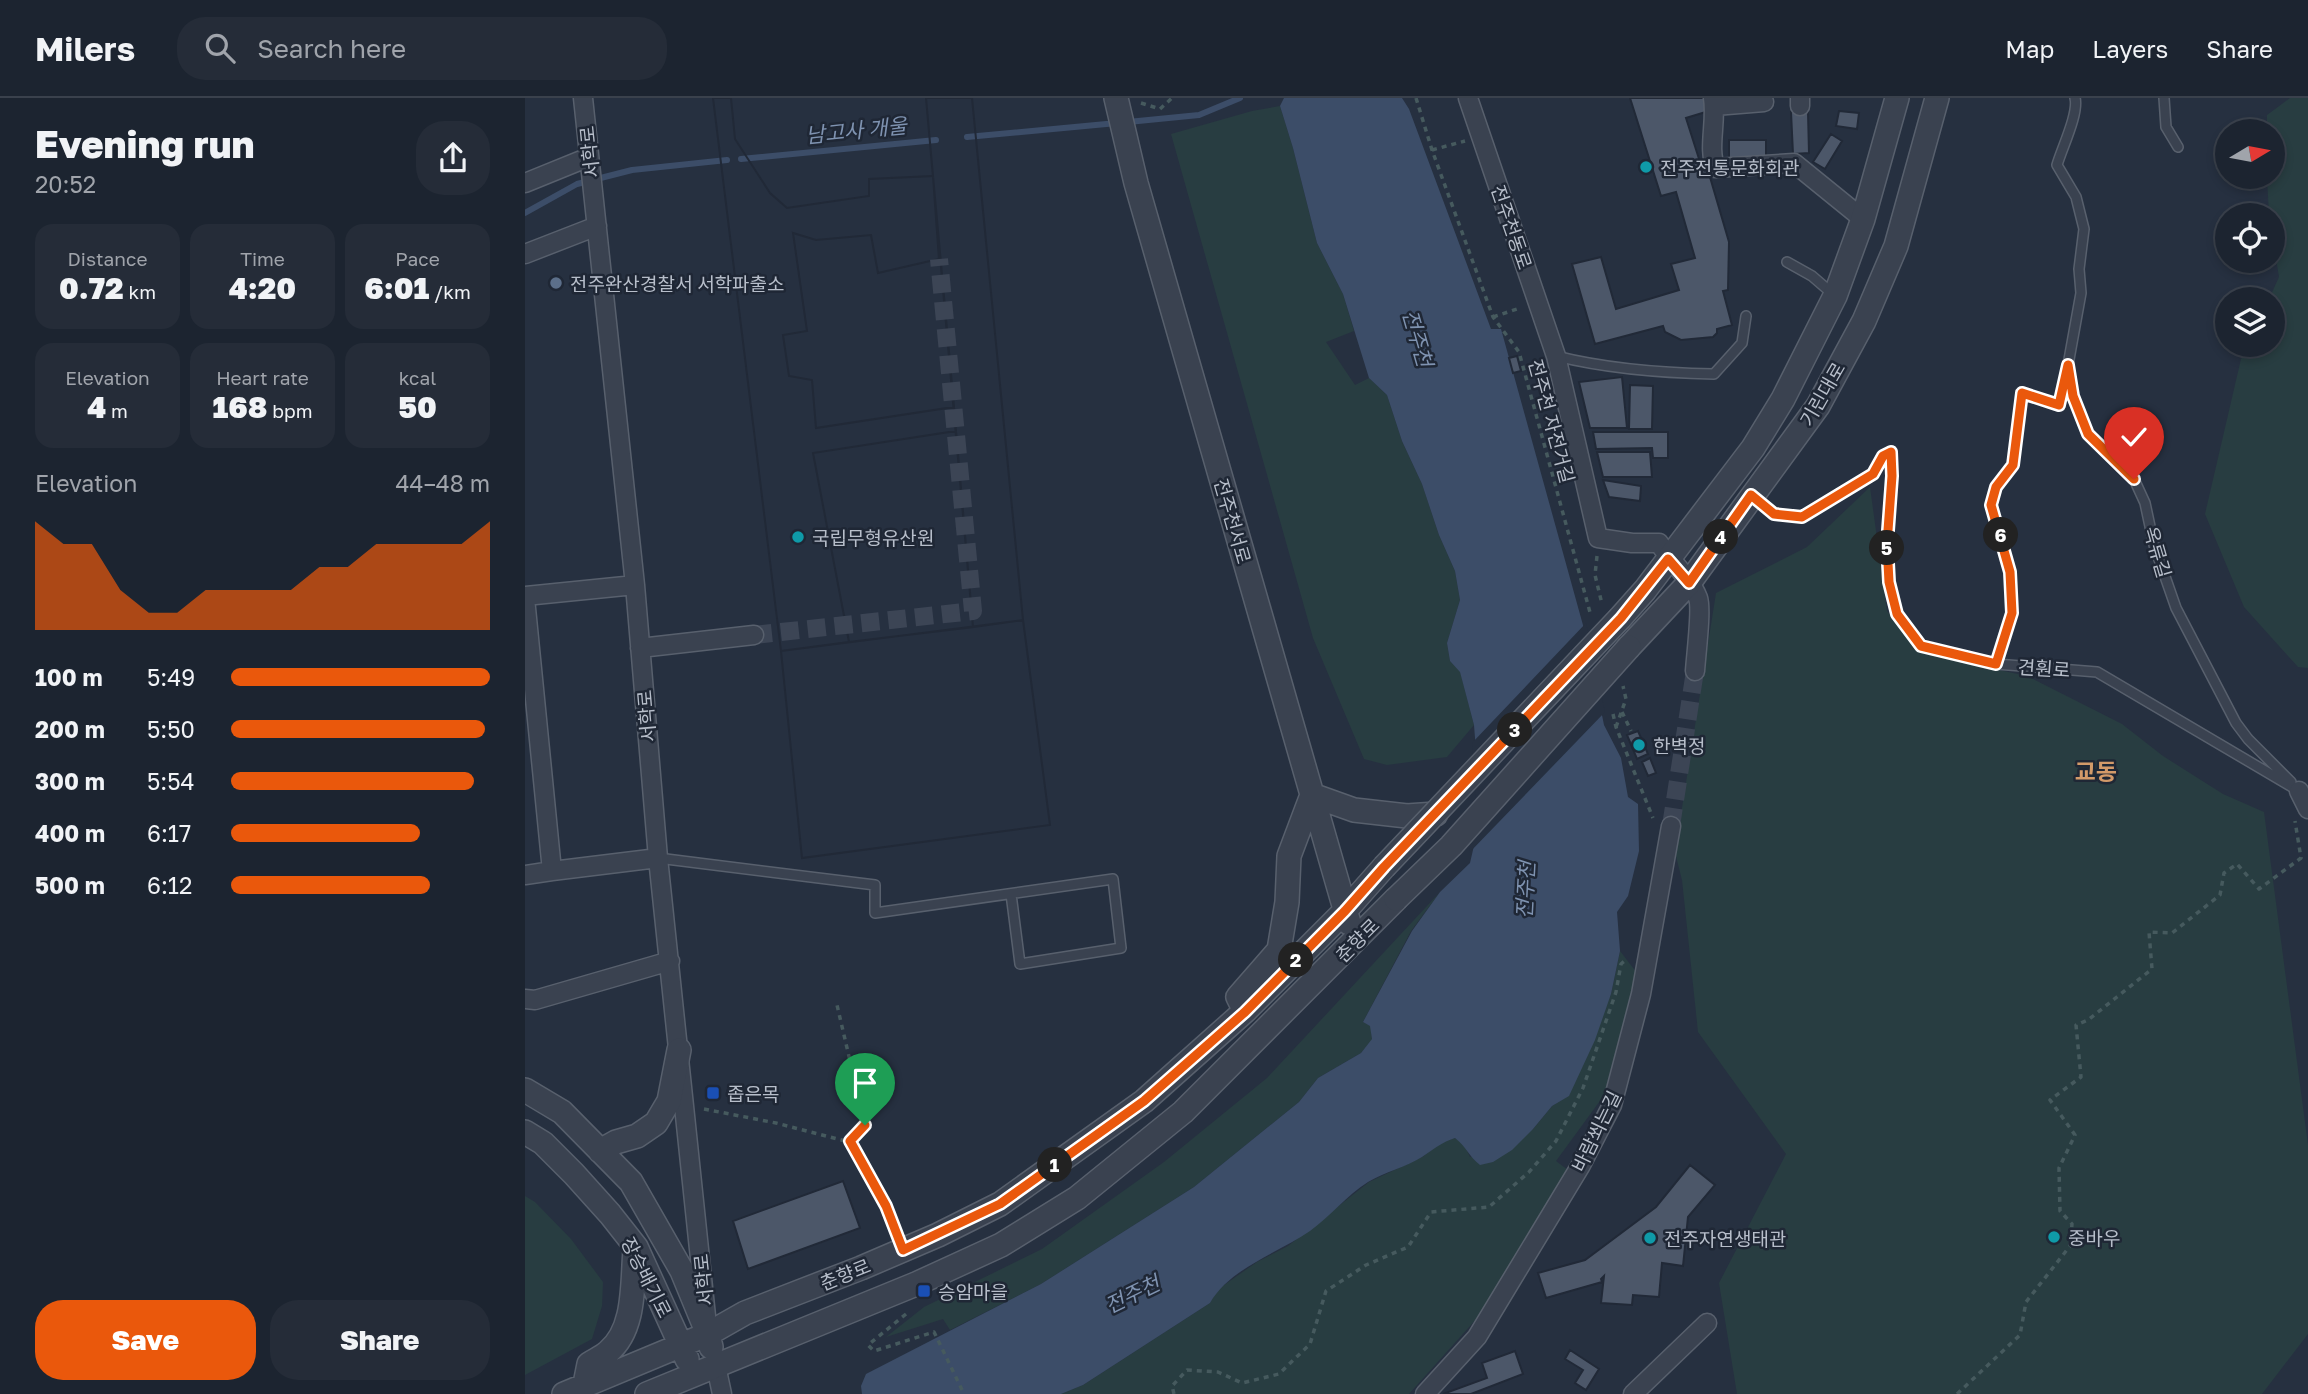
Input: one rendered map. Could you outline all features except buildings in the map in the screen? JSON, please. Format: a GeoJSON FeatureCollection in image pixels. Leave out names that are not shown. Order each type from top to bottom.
{"type":"FeatureCollection","features":[{"type":"Feature","properties":{"kind":"street","name":"서학로"},"geometry":{"type":"LineString","coordinates":[[583,98],[635,585],[658,858],[708,1334]]}},
{"type":"Feature","properties":{"kind":"street","name":"전주천동로"},"geometry":{"type":"LineString","coordinates":[[1468,98],[1556,356],[1598,538],[1632,544],[1659,542],[1668,559]]}},
{"type":"Feature","properties":{"kind":"street","name":"기린대로"},"geometry":{"type":"LineString","coordinates":[[1436,814],[1621,618],[1753,449],[1783,399],[1835,296],[1863,219],[1898,98]]}},
{"type":"Feature","properties":{"kind":"street","name":"기린대로"},"geometry":{"type":"LineString","coordinates":[[1629,647],[1689,583],[1818,406],[1864,321],[1896,246],[1937,98]]}},
{"type":"Feature","properties":{"kind":"street"},"geometry":{"type":"LineString","coordinates":[[1764,102],[1714,102],[1716,124],[1711,154],[1716,168],[1794,163],[1863,219]]}},
{"type":"Feature","properties":{"kind":"street","name":"전주천서로"},"geometry":{"type":"LineString","coordinates":[[1123,103],[1136,183],[1356,942]]}},
{"type":"Feature","properties":{"kind":"street"},"geometry":{"type":"LineString","coordinates":[[525,183],[590,162]]}},
{"type":"Feature","properties":{"kind":"street"},"geometry":{"type":"LineString","coordinates":[[525,254],[597,226]]}},
{"type":"Feature","properties":{"kind":"street"},"geometry":{"type":"LineString","coordinates":[[1668,559],[1699,599],[1695,671]]}},
{"type":"Feature","properties":{"kind":"street"},"geometry":{"type":"LineString","coordinates":[[552,871],[525,597],[635,585]]}},
{"type":"Feature","properties":{"kind":"street"},"geometry":{"type":"LineString","coordinates":[[640,648],[754,635]]}},
{"type":"Feature","properties":{"kind":"street","name":"춘향로"},"geometry":{"type":"LineString","coordinates":[[647,1394],[916,1284],[1001,1245],[1077,1198],[1184,1112],[1356,942],[1451,846],[1629,647]]}},
{"type":"Feature","properties":{"kind":"street"},"geometry":{"type":"LineString","coordinates":[[2299,791],[2308,808]]}},
{"type":"Feature","properties":{"kind":"street"},"geometry":{"type":"LineString","coordinates":[[1245,1012],[1238,997],[1279,950],[1287,902],[1289,856],[1312,796],[1354,810],[1407,816],[1436,814]]}},
{"type":"Feature","properties":{"kind":"street","name":"춘향로"},"geometry":{"type":"LineString","coordinates":[[575,1389],[708,1334],[745,1313],[903,1250],[1000,1204],[1144,1101],[1245,1012],[1436,814]]}},
{"type":"Feature","properties":{"kind":"street","name":"바람쐬는길"},"geometry":{"type":"LineString","coordinates":[[1425,1394],[1476,1337],[1581,1165],[1612,1105],[1631,1040],[1671,826]]}},
{"type":"Feature","properties":{"kind":"street"},"geometry":{"type":"LineString","coordinates":[[525,875],[658,858]]}},
{"type":"Feature","properties":{"kind":"street"},"geometry":{"type":"LineString","coordinates":[[525,999],[535,1000],[670,961]]}},
{"type":"Feature","properties":{"kind":"street"},"geometry":{"type":"LineString","coordinates":[[600,1151],[616,1142],[637,1136],[656,1124],[669,1101],[679,1050]]}},
{"type":"Feature","properties":{"kind":"street"},"geometry":{"type":"LineString","coordinates":[[525,1090],[562,1112],[631,1182],[682,1271],[708,1334],[722,1394]]}},
{"type":"Feature","properties":{"kind":"street","name":"장승배기로"},"geometry":{"type":"LineString","coordinates":[[525,1132],[543,1143],[574,1174],[636,1247],[693,1376]]}},
{"type":"Feature","properties":{"kind":"street"},"geometry":{"type":"LineString","coordinates":[[575,1389],[589,1364],[608,1352],[620,1339],[627,1324],[636,1247]]}},
{"type":"Feature","properties":{"kind":"street"},"geometry":{"type":"LineString","coordinates":[[1633,1394],[1707,1323]]}},
{"type":"Feature","properties":{"kind":"lane","name":"옥류길"},"geometry":{"type":"LineString","coordinates":[[2075,98],[2075,115],[2057,165],[2076,197],[2084,229],[2079,269],[2081,293],[2068,365],[2073,396],[2088,434],[2134,479],[2145,503],[2163,575],[2189,638],[2248,739],[2299,791]]}},
{"type":"Feature","properties":{"kind":"lane"},"geometry":{"type":"LineString","coordinates":[[2164,98],[2166,127],[2178,147]]}},
{"type":"Feature","properties":{"kind":"lane"},"geometry":{"type":"LineString","coordinates":[[1787,262],[1812,276],[1835,296]]}},
{"type":"Feature","properties":{"kind":"lane"},"geometry":{"type":"LineString","coordinates":[[1556,356],[1659,373],[1714,374],[1742,343],[1746,316]]}},
{"type":"Feature","properties":{"kind":"lane"},"geometry":{"type":"LineString","coordinates":[[1996,664],[2012,613],[2010,572],[1991,505],[1996,487],[2013,465],[2022,393],[2059,405],[2068,365]]}},
{"type":"Feature","properties":{"kind":"lane","name":"견훤로"},"geometry":{"type":"LineString","coordinates":[[1751,495],[1774,514],[1802,517],[1873,474],[1883,456],[1891,452],[1887,544],[1889,582],[1897,614],[1921,646],[1996,664],[2097,672],[2299,791]]}},
{"type":"Feature","properties":{"kind":"lane"},"geometry":{"type":"LineString","coordinates":[[658,858],[875,885],[875,912],[1113,879],[1121,948],[1020,964],[1011,894]]}},
{"type":"Feature","properties":{"kind":"path"},"geometry":{"type":"LineString","coordinates":[[1123,103],[1160,109],[1172,98]]}},
{"type":"Feature","properties":{"kind":"path","name":"전주천 자전거길"},"geometry":{"type":"LineString","coordinates":[[1416,98],[1432,150],[1493,317],[1519,352],[1595,628]]}},
{"type":"Feature","properties":{"kind":"path"},"geometry":{"type":"LineString","coordinates":[[1432,150],[1467,140]]}},
{"type":"Feature","properties":{"kind":"path"},"geometry":{"type":"LineString","coordinates":[[1493,317],[1520,308]]}},
{"type":"Feature","properties":{"kind":"path"},"geometry":{"type":"LineString","coordinates":[[1622,712],[1631,731]]}},
{"type":"Feature","properties":{"kind":"path"},"geometry":{"type":"LineString","coordinates":[[1613,714],[1643,797],[1668,849]]}},
{"type":"Feature","properties":{"kind":"path"},"geometry":{"type":"LineString","coordinates":[[1957,1394],[2020,1335],[2026,1302],[2070,1246],[2072,1224],[2060,1211],[2059,1168],[2075,1135],[2050,1100],[2081,1077],[2076,1025],[2088,1020],[2152,969],[2149,932],[2172,933],[2220,895],[2224,873],[2237,864],[2259,889],[2301,858]]}},
{"type":"Feature","properties":{"kind":"path"},"geometry":{"type":"LineString","coordinates":[[1174,1394],[1172,1386],[1187,1370],[1218,1372],[1242,1382],[1279,1374],[1310,1343],[1326,1291],[1366,1265],[1408,1247],[1431,1212],[1489,1207],[1529,1172],[1556,1141],[1583,1088],[1616,992],[1621,964],[1632,957],[1647,958]]}},
{"type":"Feature","properties":{"kind":"path"},"geometry":{"type":"LineString","coordinates":[[837,1005],[865,1125],[850,1141]]}},
{"type":"Feature","properties":{"kind":"path"},"geometry":{"type":"LineString","coordinates":[[685,1104],[850,1141],[886,1206],[903,1250]]}},
{"type":"Feature","properties":{"kind":"path"},"geometry":{"type":"LineString","coordinates":[[908,1312],[869,1345],[874,1351],[935,1332],[964,1394]]}},
{"type":"Feature","properties":{"kind":"green space"},"geometry":{"type":"Polygon","coordinates":[[[2290,98],[2308,98],[2308,668],[2298,667],[2244,607],[2205,514],[2242,357],[2285,357],[2285,287],[2274,287],[2278,273],[2285,273],[2285,203],[2268,203],[2268,189],[2285,189],[2285,119],[2267,119],[2267,115],[2290,98]]]}},
{"type":"Feature","properties":{"kind":"green space"},"geometry":{"type":"Polygon","coordinates":[[[1280,106],[1317,243],[1343,294],[1354,331],[1326,342],[1355,385],[1369,378],[1387,395],[1402,441],[1422,484],[1439,535],[1455,571],[1460,600],[1447,643],[1450,661],[1460,671],[1474,725],[1447,757],[1387,765],[1364,759],[1313,638],[1171,134],[1252,111],[1280,106]]]}},
{"type":"Feature","properties":{"kind":"green space"},"geometry":{"type":"Polygon","coordinates":[[[1870,487],[1887,611],[1924,654],[2027,676],[2122,724],[2163,756],[2223,794],[2264,812],[2308,1145],[2308,1334],[2262,1394],[1737,1394],[1719,1283],[1786,1154],[1698,1032],[1682,880],[1675,852],[1716,593],[1807,547],[1870,487]]]}},
{"type":"Feature","properties":{"kind":"green space"},"geometry":{"type":"Polygon","coordinates":[[[1440,892],[1411,931],[1363,1022],[1371,1026],[1372,1040],[1361,1053],[1318,1078],[1299,1102],[1194,1187],[1041,1284],[950,1330],[943,1319],[886,1337],[924,1307],[1042,1249],[1164,1162],[1267,1078],[1440,892]]]}},
{"type":"Feature","properties":{"kind":"green space"},"geometry":{"type":"Polygon","coordinates":[[[1620,951],[1637,973],[1605,1094],[1556,1161],[1568,1170],[1479,1316],[1409,1394],[1061,1394],[1083,1385],[1210,1303],[1217,1290],[1257,1262],[1288,1246],[1369,1182],[1422,1157],[1442,1142],[1455,1138],[1464,1144],[1470,1157],[1533,1129],[1552,1106],[1569,1095],[1611,994],[1620,951]]]}},
{"type":"Feature","properties":{"kind":"green space"},"geometry":{"type":"Polygon","coordinates":[[[525,1196],[535,1202],[571,1239],[603,1282],[602,1306],[592,1339],[525,1375],[525,1196]]]}},
{"type":"Feature","properties":{"kind":"water","name":"전주천"},"geometry":{"type":"Polygon","coordinates":[[[1284,98],[1402,98],[1409,109],[1491,329],[1501,329],[1586,636],[1604,725],[1621,758],[1628,797],[1638,804],[1639,851],[1628,896],[1617,912],[1620,951],[1611,994],[1595,1040],[1569,1096],[1552,1106],[1512,1150],[1493,1162],[1480,1165],[1455,1138],[1416,1161],[1368,1182],[1310,1231],[1255,1262],[1230,1280],[1210,1303],[1083,1385],[1061,1394],[862,1394],[861,1386],[866,1374],[1041,1284],[1194,1187],[1299,1102],[1318,1078],[1361,1053],[1372,1039],[1370,1026],[1363,1022],[1412,931],[1440,892],[1470,863],[1481,815],[1474,725],[1460,672],[1450,661],[1447,643],[1460,600],[1455,571],[1439,535],[1422,484],[1402,441],[1387,395],[1369,378],[1343,294],[1317,243],[1280,106],[1284,98]]]}},
{"type":"Feature","properties":{"kind":"pier"},"geometry":{"type":"Polygon","coordinates":[[[1586,623],[1605,712],[1469,853],[1477,815],[1472,743],[1586,623]]]}},
{"type":"Feature","properties":{"kind":"waterway","name":"남고사 개울"},"geometry":{"type":"LineString","coordinates":[[1128,122],[1199,115],[1240,98]]}},
{"type":"Feature","properties":{"kind":"waterway","name":"남고사 개울"},"geometry":{"type":"LineString","coordinates":[[967,137],[1117,123]]}},
{"type":"Feature","properties":{"kind":"waterway","name":"남고사 개울"},"geometry":{"type":"LineString","coordinates":[[741,159],[936,140]]}},
{"type":"Feature","properties":{"kind":"waterway","name":"남고사 개울"},"geometry":{"type":"LineString","coordinates":[[525,213],[577,184],[632,170],[727,160]]}},
{"type":"Feature","properties":{"kind":"tunnel"},"geometry":{"type":"LineString","coordinates":[[754,635],[973,611],[939,259]]}},
{"type":"Feature","properties":{"kind":"tunnel"},"geometry":{"type":"LineString","coordinates":[[1671,826],[1695,671]]}},
{"type":"Feature","properties":{"kind":"place","name":"전주전통문화회관"},"geometry":{"type":"Point","coordinates":[1646,167]}},
{"type":"Feature","properties":{"kind":"place","name":"전주완산경찰서 서학파출소"},"geometry":{"type":"Point","coordinates":[556,283]}},
{"type":"Feature","properties":{"kind":"place","name":"국립무형유산원"},"geometry":{"type":"Point","coordinates":[798,537]}},
{"type":"Feature","properties":{"kind":"place","name":"한벽정"},"geometry":{"type":"Point","coordinates":[1639,745]}},
{"type":"Feature","properties":{"kind":"place","name":"좁은목"},"geometry":{"type":"Point","coordinates":[713,1093]}},
{"type":"Feature","properties":{"kind":"place","name":"중바우"},"geometry":{"type":"Point","coordinates":[2054,1237]}},
{"type":"Feature","properties":{"kind":"place","name":"전주자연생태관"},"geometry":{"type":"Point","coordinates":[1650,1238]}},
{"type":"Feature","properties":{"kind":"place","name":"승암마을"},"geometry":{"type":"Point","coordinates":[924,1291]}},
{"type":"Feature","properties":{"kind":"district","name":"교동"},"geometry":{"type":"Point","coordinates":[2096,771]}},
{"type":"Feature","properties":{"kind":"route"},"geometry":{"type":"LineString","coordinates":[[865,1125],[850,1141],[886,1206],[903,1250],[1000,1204],[1144,1101],[1245,1012],[1345,911],[1621,618],[1646,590],[1668,559],[1689,583],[1751,495],[1774,514],[1802,517],[1873,474],[1883,456],[1891,452],[1887,544],[1889,582],[1897,614],[1921,646],[1996,664],[2012,613],[2010,572],[1991,505],[1996,487],[2013,465],[2022,393],[2059,405],[2068,365],[2073,396],[2088,434],[2134,479]]}}]}
